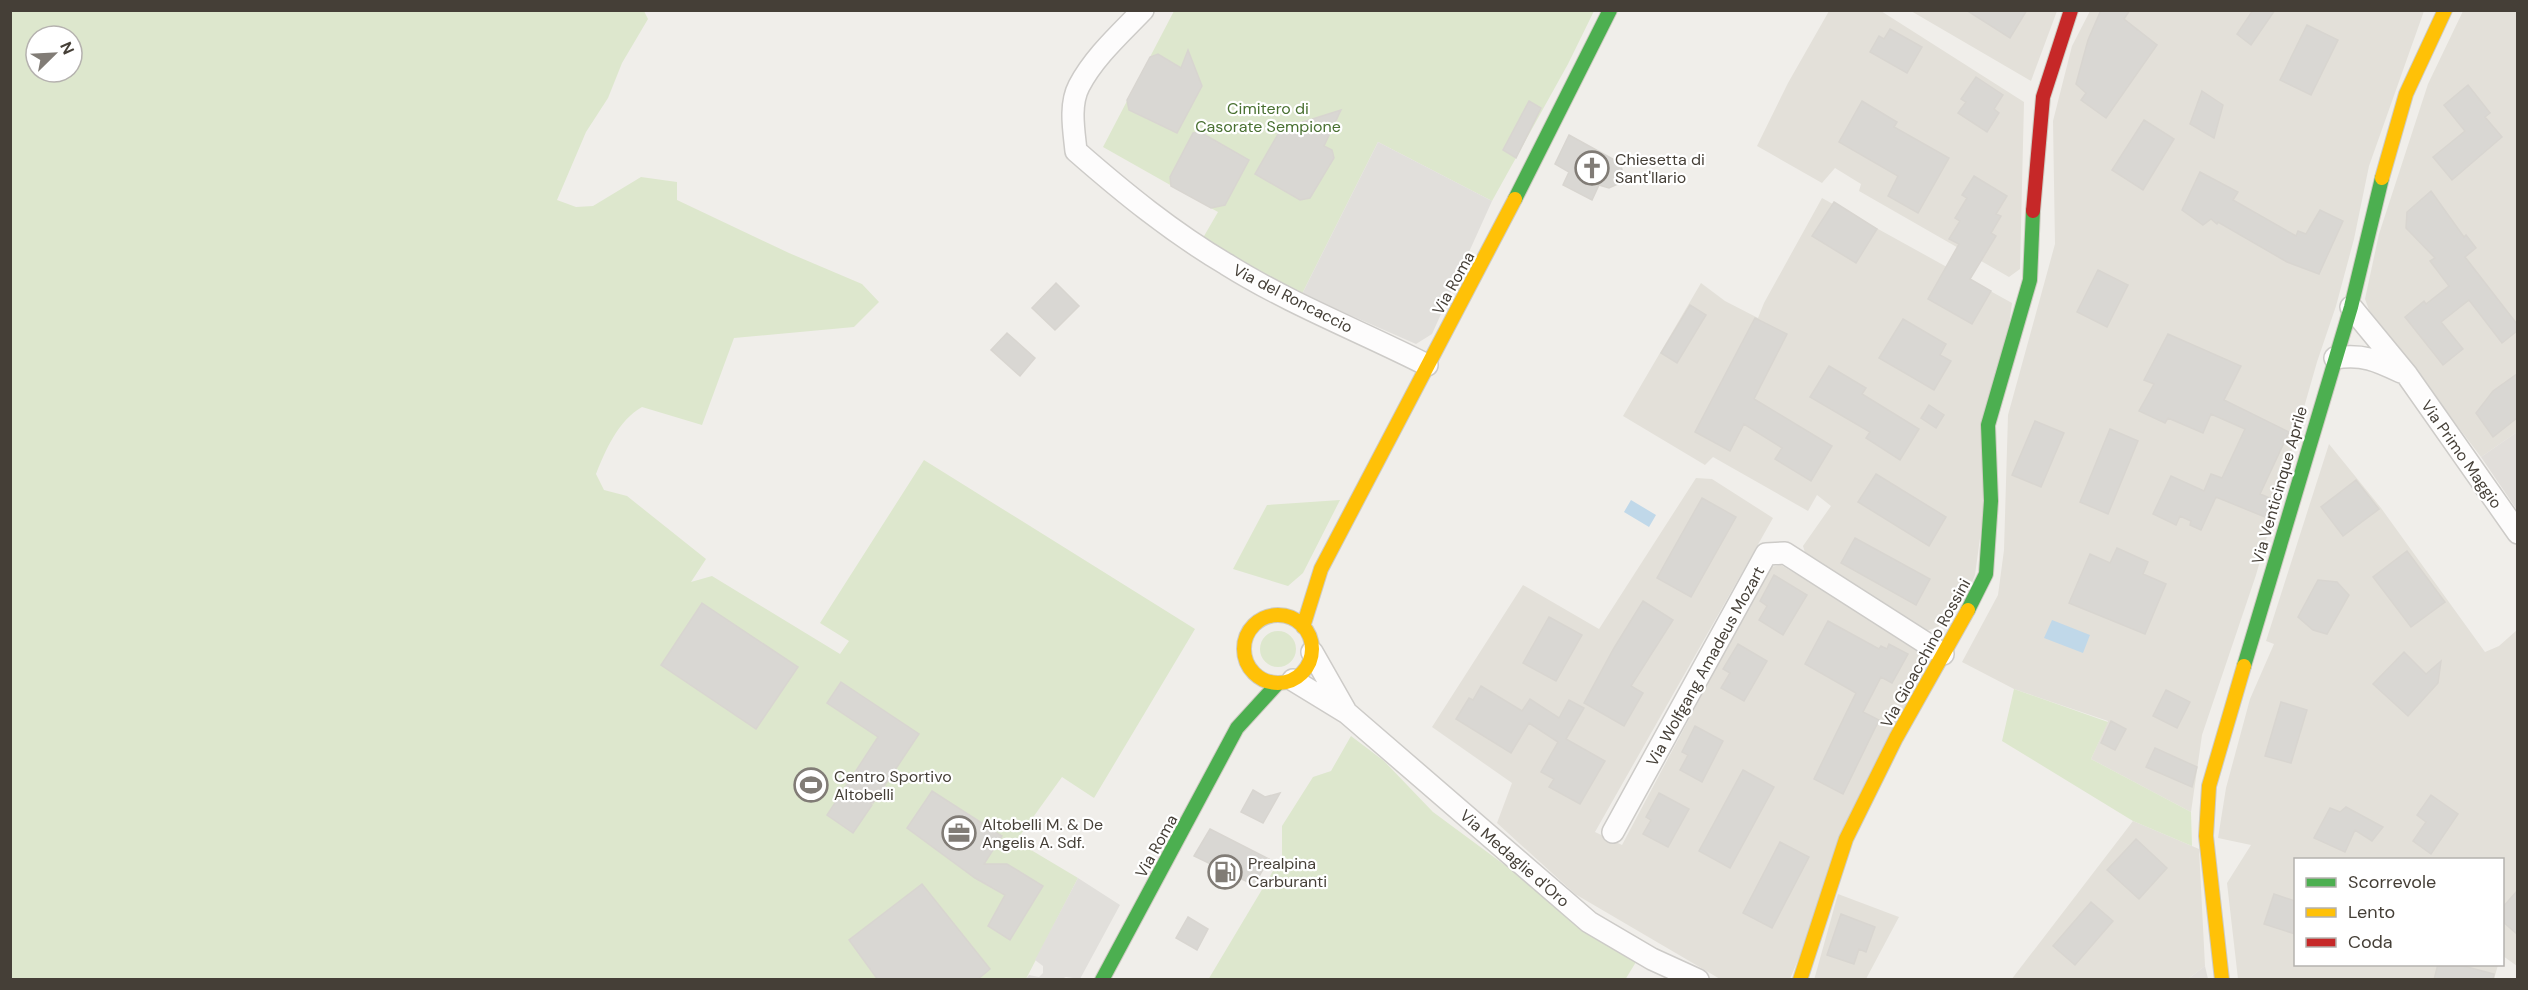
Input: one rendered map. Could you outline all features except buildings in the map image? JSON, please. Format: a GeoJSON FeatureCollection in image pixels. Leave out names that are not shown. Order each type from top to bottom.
{"type":"FeatureCollection","features":[{"type":"Feature","properties":{"kind":"street","name":"Via del Roncaccio"},"geometry":{"type":"LineString","coordinates":[[1143,10],[1104,51],[1078,87],[1073,123],[1076,151],[1148,213],[1165,222],[1208,253],[1277,293],[1427,365]]}},
{"type":"Feature","properties":{"kind":"street","name":"Via Roma"},"geometry":{"type":"LineString","coordinates":[[1303,627],[1321,569],[1486,256],[1610,10]]}},
{"type":"Feature","properties":{"kind":"street","name":"Via Gioacchino Rossini"},"geometry":{"type":"LineString","coordinates":[[1800,980],[1846,839],[1896,738],[1975,599],[1986,574],[1991,501],[1989,425],[2030,280],[2035,177],[2043,97],[2071,10]]}},
{"type":"Feature","properties":{"kind":"street","name":"Via Venticinque Aprile"},"geometry":{"type":"LineString","coordinates":[[2222,980],[2206,836],[2209,786],[2351,307],[2381,183],[2406,94],[2445,10]]}},
{"type":"Feature","properties":{"kind":"street","name":"Via Primo Maggio"},"geometry":{"type":"LineString","coordinates":[[2351,307],[2407,375],[2517,533]]}},
{"type":"Feature","properties":{"kind":"street","name":"Via Primo Maggio"},"geometry":{"type":"LineString","coordinates":[[2335,358],[2355,356],[2374,359],[2407,375]]}},
{"type":"Feature","properties":{"kind":"street","name":"Via Wolfgang Amadeus Mozart"},"geometry":{"type":"LineString","coordinates":[[1613,832],[1766,554],[1785,553],[1943,654]]}},
{"type":"Feature","properties":{"kind":"street","name":"Via Roma"},"geometry":{"type":"LineString","coordinates":[[1244,678],[1244,646],[1247,635],[1263,619],[1274,616],[1321,569]]}},
{"type":"Feature","properties":{"kind":"street"},"geometry":{"type":"LineString","coordinates":[[1274,616],[1295,620],[1303,627],[1310,639],[1312,652]]}},
{"type":"Feature","properties":{"kind":"street","name":"Via Roma"},"geometry":{"type":"LineString","coordinates":[[1102,980],[1238,728],[1286,681],[1302,673],[1309,663],[1312,652]]}},
{"type":"Feature","properties":{"kind":"street","name":"Via Medaglie d'Oro"},"geometry":{"type":"LineString","coordinates":[[1312,652],[1347,714]]}},
{"type":"Feature","properties":{"kind":"street"},"geometry":{"type":"LineString","coordinates":[[1245,658],[1257,676],[1267,682],[1286,681]]}},
{"type":"Feature","properties":{"kind":"street","name":"Via Medaglie d'Oro"},"geometry":{"type":"LineString","coordinates":[[1286,681],[1347,714],[1589,922],[1652,959],[1698,980]]}},
{"type":"Feature","properties":{"kind":"street","name":"Via Roma"},"geometry":{"type":"LineString","coordinates":[[1238,728],[1243,698]]}},
{"type":"Feature","properties":{"kind":"shaded area"},"geometry":{"type":"Polygon","coordinates":[[[1829,11],[1881,11],[2024,102],[2020,269],[2009,277],[1859,191],[1861,184],[1835,168],[1822,183],[1757,146],[1788,83],[1829,11]]]}},
{"type":"Feature","properties":{"kind":"shaded area"},"geometry":{"type":"Polygon","coordinates":[[[1911,11],[2057,11],[2031,81],[1911,11]]]}},
{"type":"Feature","properties":{"kind":"shaded area"},"geometry":{"type":"Polygon","coordinates":[[[2090,11],[2424,11],[2369,166],[2354,239],[2336,306],[2317,362],[2256,575],[2202,735],[2191,812],[2091,759],[2108,721],[2014,689],[1962,662],[1998,595],[2004,550],[2008,415],[2055,244],[2053,121],[2072,46],[2090,11]]]}},
{"type":"Feature","properties":{"kind":"shaded area"},"geometry":{"type":"Polygon","coordinates":[[[2463,11],[2517,11],[2517,432],[2481,457],[2369,310],[2365,299],[2379,234],[2428,84],[2463,11]]]}},
{"type":"Feature","properties":{"kind":"shaded area"},"geometry":{"type":"Polygon","coordinates":[[[1378,142],[1492,201],[1432,334],[1416,344],[1302,294],[1378,142]]]}},
{"type":"Feature","properties":{"kind":"shaded area"},"geometry":{"type":"Polygon","coordinates":[[[1822,198],[2012,303],[1975,575],[1965,600],[1938,627],[1926,631],[1806,556],[1803,546],[1831,506],[1817,495],[1808,511],[1713,457],[1705,465],[1623,416],[1701,283],[1725,301],[1758,318],[1822,198]]]}},
{"type":"Feature","properties":{"kind":"shaded area"},"geometry":{"type":"Polygon","coordinates":[[[2517,432],[2517,510],[2481,457],[2517,432]]]}},
{"type":"Feature","properties":{"kind":"shaded area"},"geometry":{"type":"Polygon","coordinates":[[[2329,444],[2381,508],[2485,652],[2499,646],[2517,630],[2517,966],[2504,957],[2504,858],[2294,858],[2294,966],[2498,966],[2494,979],[2238,979],[2227,883],[2251,845],[2218,838],[2226,788],[2250,699],[2274,644],[2266,641],[2329,444]]]}},
{"type":"Feature","properties":{"kind":"shaded area"},"geometry":{"type":"Polygon","coordinates":[[[1696,478],[1712,479],[1773,518],[1595,832],[1622,845],[1770,567],[1781,565],[1919,647],[1925,660],[1790,979],[1720,979],[1575,894],[1497,823],[1512,783],[1432,727],[1523,585],[1599,629],[1696,478]]]}},
{"type":"Feature","properties":{"kind":"shaded area"},"geometry":{"type":"Polygon","coordinates":[[[2133,821],[2199,849],[2205,966],[2188,979],[2011,980],[2133,821]]]}},
{"type":"Feature","properties":{"kind":"shaded area"},"geometry":{"type":"Polygon","coordinates":[[[1078,878],[1120,905],[1080,979],[1066,977],[1026,979],[1029,975],[1039,977],[1043,973],[1043,966],[1035,960],[1078,878]]]}},
{"type":"Feature","properties":{"kind":"shaded area"},"geometry":{"type":"Polygon","coordinates":[[[1838,894],[1899,917],[1866,979],[1814,980],[1838,894]]]}},
{"type":"Feature","properties":{"kind":"shaded area"},"geometry":{"type":"Polygon","coordinates":[[[2205,966],[2208,979],[2188,979],[2205,966]]]}},
{"type":"Feature","properties":{"kind":"green space"},"geometry":{"type":"Polygon","coordinates":[[[10,11],[644,11],[648,19],[622,63],[608,98],[586,132],[557,200],[576,207],[593,206],[641,177],[677,182],[677,200],[789,253],[862,284],[879,302],[854,327],[734,338],[702,425],[642,407],[626,420],[604,455],[596,474],[604,490],[627,496],[706,559],[691,582],[712,576],[840,654],[849,641],[820,623],[924,460],[1195,629],[1094,798],[1062,777],[1016,841],[1078,878],[1026,979],[11,979],[10,11]]]}},
{"type":"Feature","properties":{"kind":"green space","name":"Cimitero di Casorate Sempione"},"geometry":{"type":"Polygon","coordinates":[[[1174,11],[1594,11],[1568,64],[1492,201],[1378,142],[1302,294],[1200,243],[1218,212],[1103,147],[1174,11]]]}},
{"type":"Feature","properties":{"kind":"green space"},"geometry":{"type":"Polygon","coordinates":[[[1340,500],[1303,573],[1288,586],[1233,569],[1267,505],[1340,500]]]}},
{"type":"Feature","properties":{"kind":"green space"},"geometry":{"type":"Polygon","coordinates":[[[1278,631],[1291,636],[1296,649],[1291,662],[1278,667],[1265,662],[1260,649],[1265,636],[1278,631]]]}},
{"type":"Feature","properties":{"kind":"green space"},"geometry":{"type":"Polygon","coordinates":[[[2014,689],[2108,722],[2091,759],[2191,812],[2192,846],[2133,821],[2002,741],[2014,689]]]}},
{"type":"Feature","properties":{"kind":"green space"},"geometry":{"type":"Polygon","coordinates":[[[1351,736],[1384,761],[1433,812],[1636,962],[1625,980],[1208,980],[1282,856],[1282,826],[1313,777],[1331,771],[1351,736]]]}},
{"type":"Feature","properties":{"kind":"water"},"geometry":{"type":"Polygon","coordinates":[[[1631,500],[1656,515],[1649,527],[1624,512],[1631,500]]]}},
{"type":"Feature","properties":{"kind":"water"},"geometry":{"type":"Polygon","coordinates":[[[2052,620],[2090,635],[2083,653],[2044,638],[2052,620]]]}},
{"type":"Feature","properties":{"kind":"traffic: fast"},"geometry":{"type":"LineString","coordinates":[[1515,199],[1610,10]]}},
{"type":"Feature","properties":{"kind":"traffic: fast"},"geometry":{"type":"LineString","coordinates":[[2244,666],[2351,307],[2382,178]]}},
{"type":"Feature","properties":{"kind":"traffic: fast"},"geometry":{"type":"LineString","coordinates":[[1968,610],[1986,574],[1991,501],[1988,425],[2030,280],[2033,211]]}},
{"type":"Feature","properties":{"kind":"traffic: fast"},"geometry":{"type":"LineString","coordinates":[[1102,980],[1237,728],[1278,683]]}},
{"type":"Feature","properties":{"kind":"traffic: slow"},"geometry":{"type":"LineString","coordinates":[[2382,178],[2406,94],[2445,10]]}},
{"type":"Feature","properties":{"kind":"traffic: slow"},"geometry":{"type":"LineString","coordinates":[[1303,627],[1321,569],[1515,199]]}},
{"type":"Feature","properties":{"kind":"traffic: slow"},"geometry":{"type":"LineString","coordinates":[[1800,980],[1846,839],[1896,738],[1968,610]]}},
{"type":"Feature","properties":{"kind":"traffic: slow"},"geometry":{"type":"LineString","coordinates":[[1278,615],[1291,618],[1302,625],[1309,636],[1312,649],[1309,662],[1302,673],[1291,680],[1278,683],[1265,680],[1254,673],[1247,662],[1244,649],[1247,636],[1254,625],[1265,618],[1278,615]]}},
{"type":"Feature","properties":{"kind":"traffic: slow"},"geometry":{"type":"LineString","coordinates":[[2222,980],[2206,836],[2209,786],[2244,666]]}},
{"type":"Feature","properties":{"kind":"traffic: jam"},"geometry":{"type":"LineString","coordinates":[[2033,211],[2043,97],[2071,10]]}},
{"type":"Feature","properties":{"kind":"place","name":"Chiesetta di Sant'Ilario"},"geometry":{"type":"Point","coordinates":[1592,168]}},
{"type":"Feature","properties":{"kind":"place","name":"Centro Sportivo Altobelli"},"geometry":{"type":"Point","coordinates":[811,785]}},
{"type":"Feature","properties":{"kind":"place","name":"Altobelli M. & De Angelis A. Sdf."},"geometry":{"type":"Point","coordinates":[959,833]}},
{"type":"Feature","properties":{"kind":"place","name":"Prealpina Carburanti"},"geometry":{"type":"Point","coordinates":[1225,872]}}]}
